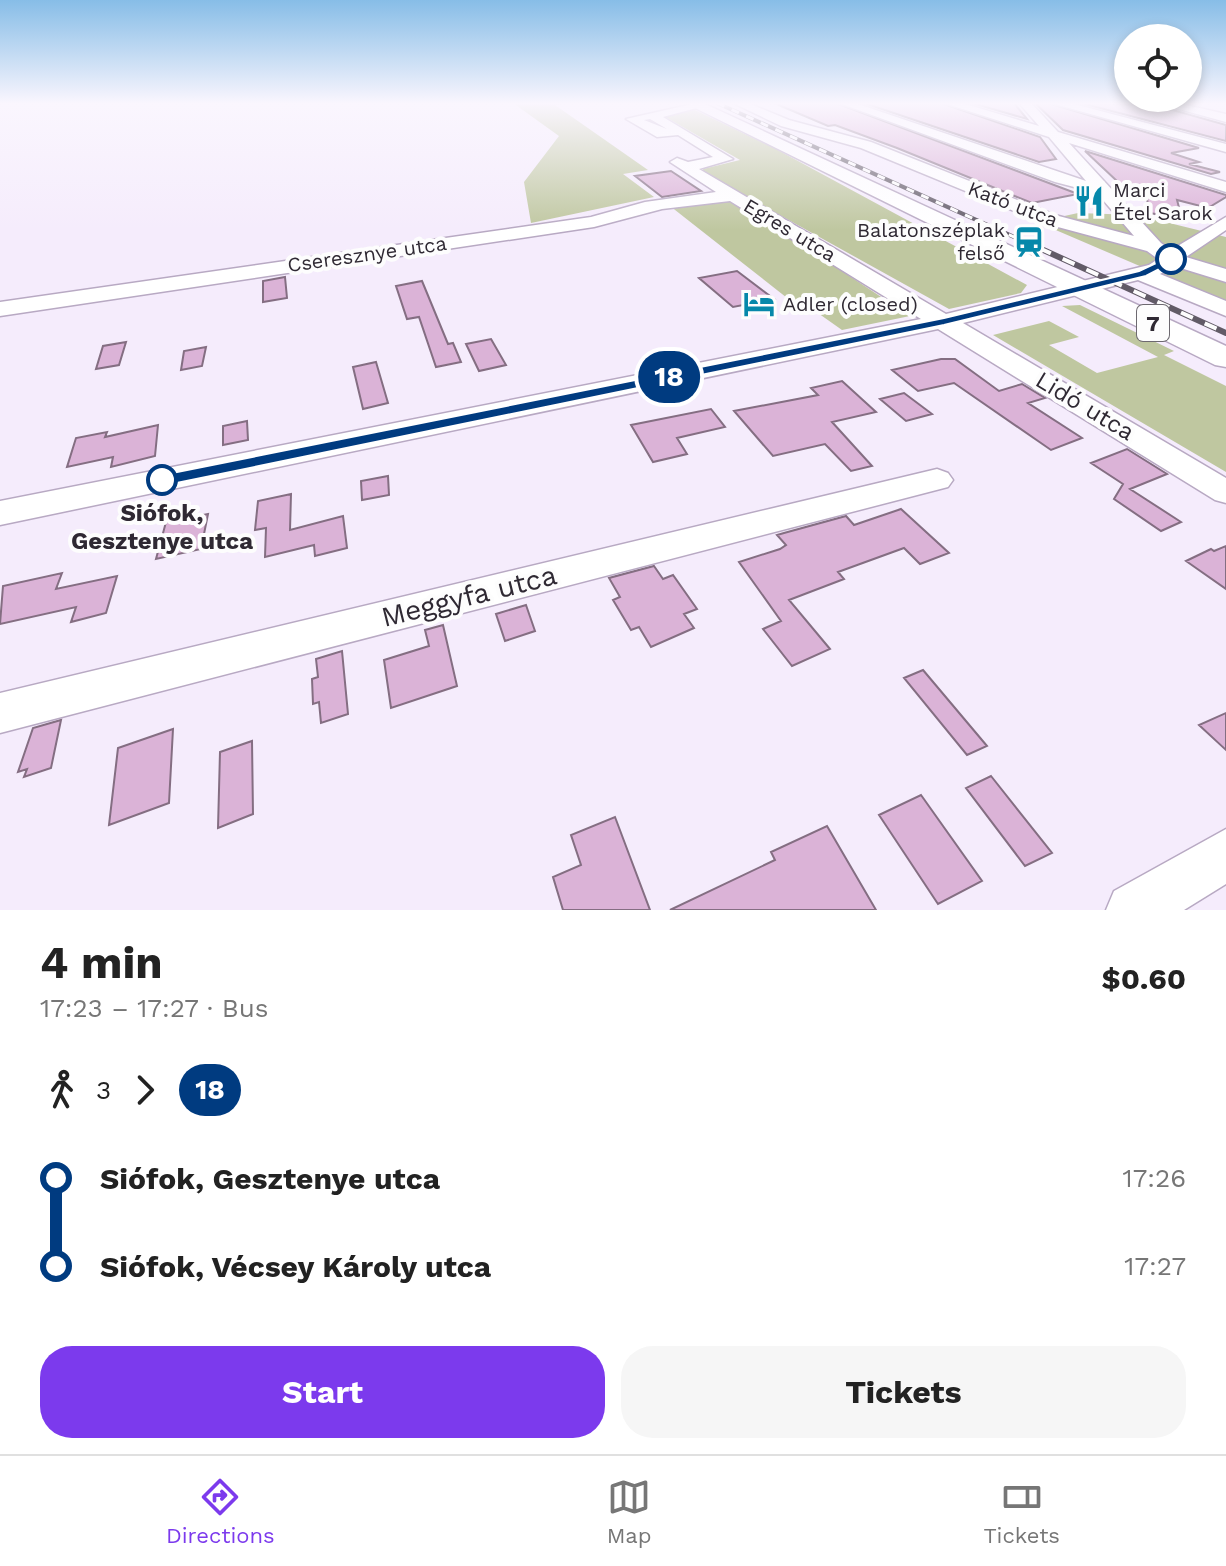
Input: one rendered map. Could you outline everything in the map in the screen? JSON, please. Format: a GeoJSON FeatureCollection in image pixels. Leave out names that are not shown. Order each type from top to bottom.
{"type":"FeatureCollection","features":[{"type":"Feature","properties":{"kind":"main road","name":"7"},"geometry":{"type":"LineString","coordinates":[[782,145],[1226,358]]}},
{"type":"Feature","properties":{"kind":"street","name":"Egres utca"},"geometry":{"type":"LineString","coordinates":[[704,145],[726,159],[681,165],[944,321]]}},
{"type":"Feature","properties":{"kind":"street","name":"Kató utca"},"geometry":{"type":"LineString","coordinates":[[867,145],[1049,219],[1163,253],[1226,276]]}},
{"type":"Feature","properties":{"kind":"street"},"geometry":{"type":"LineString","coordinates":[[965,145],[1060,179],[1100,189]]}},
{"type":"Feature","properties":{"kind":"street"},"geometry":{"type":"LineString","coordinates":[[1063,145],[1100,189],[1163,253]]}},
{"type":"Feature","properties":{"kind":"street"},"geometry":{"type":"LineString","coordinates":[[1090,145],[1226,187]]}},
{"type":"Feature","properties":{"kind":"street","name":"Cseresznye utca"},"geometry":{"type":"LineString","coordinates":[[0,309],[594,222],[639,206],[665,201],[733,196]]}},
{"type":"Feature","properties":{"kind":"street"},"geometry":{"type":"LineString","coordinates":[[0,513],[944,321],[1142,274],[1163,253],[1226,222]]}},
{"type":"Feature","properties":{"kind":"street"},"geometry":{"type":"LineString","coordinates":[[1142,274],[1226,309]]}},
{"type":"Feature","properties":{"kind":"street","name":"Lidó utca"},"geometry":{"type":"LineString","coordinates":[[944,321],[1226,492]]}},
{"type":"Feature","properties":{"kind":"street","name":"Meggyfa utca"},"geometry":{"type":"LineString","coordinates":[[0,713],[937,480]]}},
{"type":"Feature","properties":{"kind":"street"},"geometry":{"type":"LineString","coordinates":[[1133,910],[1224,859]]}},
{"type":"Feature","properties":{"kind":"green space"},"geometry":{"type":"Polygon","coordinates":[[[552,145],[613,145],[648,170],[623,174],[654,197],[531,223],[524,182],[552,145]]]}},
{"type":"Feature","properties":{"kind":"green space"},"geometry":{"type":"Polygon","coordinates":[[[715,145],[769,145],[1027,285],[1021,293],[949,309],[704,173],[703,169],[740,160],[715,145]]]}},
{"type":"Feature","properties":{"kind":"green space"},"geometry":{"type":"Polygon","coordinates":[[[724,200],[739,203],[910,316],[842,330],[808,306],[796,305],[670,206],[724,200]]]}},
{"type":"Feature","properties":{"kind":"green space"},"geometry":{"type":"Polygon","coordinates":[[[1078,213],[1137,215],[1226,237],[1226,303],[1037,222],[1078,213]]]}},
{"type":"Feature","properties":{"kind":"green space"},"geometry":{"type":"Polygon","coordinates":[[[1080,305],[1174,351],[1164,355],[1226,386],[1226,472],[993,335],[1049,321],[1079,337],[1049,345],[1097,373],[1158,357],[1062,306],[1080,305]]]}},
{"type":"Feature","properties":{"kind":"building"},"geometry":{"type":"Polygon","coordinates":[[[890,145],[949,145],[1078,194],[1032,203],[890,145]]]}},
{"type":"Feature","properties":{"kind":"building"},"geometry":{"type":"Polygon","coordinates":[[[990,145],[1046,145],[1056,159],[1039,162],[990,145]]]}},
{"type":"Feature","properties":{"kind":"building"},"geometry":{"type":"Polygon","coordinates":[[[1115,145],[1190,145],[1199,148],[1171,153],[1199,162],[1189,164],[1220,172],[1211,174],[1115,145]]]}},
{"type":"Feature","properties":{"kind":"building"},"geometry":{"type":"Polygon","coordinates":[[[1085,151],[1226,197],[1208,208],[1177,200],[1181,215],[1175,214],[1176,217],[1149,213],[1147,198],[1134,197],[1085,151]]]}},
{"type":"Feature","properties":{"kind":"building"},"geometry":{"type":"Polygon","coordinates":[[[671,171],[701,191],[662,197],[635,176],[671,171]]]}},
{"type":"Feature","properties":{"kind":"building"},"geometry":{"type":"Polygon","coordinates":[[[737,271],[774,299],[733,307],[699,278],[737,271]]]}},
{"type":"Feature","properties":{"kind":"building"},"geometry":{"type":"Polygon","coordinates":[[[285,277],[287,298],[263,302],[263,281],[285,277]]]}},
{"type":"Feature","properties":{"kind":"building"},"geometry":{"type":"Polygon","coordinates":[[[422,281],[448,344],[453,343],[461,362],[436,367],[419,317],[407,319],[396,286],[422,281]]]}},
{"type":"Feature","properties":{"kind":"building"},"geometry":{"type":"Polygon","coordinates":[[[491,339],[506,365],[479,371],[466,344],[491,339]]]}},
{"type":"Feature","properties":{"kind":"building"},"geometry":{"type":"Polygon","coordinates":[[[126,342],[119,365],[96,369],[103,346],[126,342]]]}},
{"type":"Feature","properties":{"kind":"building"},"geometry":{"type":"Polygon","coordinates":[[[206,347],[202,366],[181,370],[184,351],[206,347]]]}},
{"type":"Feature","properties":{"kind":"building"},"geometry":{"type":"Polygon","coordinates":[[[941,359],[955,359],[999,391],[1022,384],[1045,398],[1028,403],[1082,438],[1051,450],[954,383],[918,391],[892,370],[941,359]]]}},
{"type":"Feature","properties":{"kind":"building"},"geometry":{"type":"Polygon","coordinates":[[[376,362],[388,403],[363,409],[353,367],[376,362]]]}},
{"type":"Feature","properties":{"kind":"building"},"geometry":{"type":"Polygon","coordinates":[[[842,381],[876,412],[832,422],[872,466],[851,471],[825,444],[773,456],[734,411],[818,395],[811,388],[842,381]]]}},
{"type":"Feature","properties":{"kind":"building"},"geometry":{"type":"Polygon","coordinates":[[[904,393],[932,414],[906,421],[880,399],[904,393]]]}},
{"type":"Feature","properties":{"kind":"building"},"geometry":{"type":"Polygon","coordinates":[[[711,409],[725,427],[677,438],[687,454],[653,462],[631,425],[711,409]]]}},
{"type":"Feature","properties":{"kind":"building"},"geometry":{"type":"Polygon","coordinates":[[[247,421],[248,440],[223,445],[223,426],[247,421]]]}},
{"type":"Feature","properties":{"kind":"building"},"geometry":{"type":"Polygon","coordinates":[[[158,425],[155,456],[111,467],[113,457],[67,467],[76,438],[107,432],[105,437],[158,425]]]}},
{"type":"Feature","properties":{"kind":"building"},"geometry":{"type":"Polygon","coordinates":[[[1127,449],[1167,474],[1130,489],[1181,522],[1161,531],[1114,499],[1123,484],[1091,463],[1127,449]]]}},
{"type":"Feature","properties":{"kind":"building"},"geometry":{"type":"Polygon","coordinates":[[[388,476],[389,495],[362,500],[361,481],[388,476]]]}},
{"type":"Feature","properties":{"kind":"building"},"geometry":{"type":"Polygon","coordinates":[[[291,494],[290,530],[343,516],[347,548],[315,556],[314,545],[265,557],[266,528],[255,530],[258,501],[291,494]]]}},
{"type":"Feature","properties":{"kind":"building"},"geometry":{"type":"Polygon","coordinates":[[[901,509],[949,553],[920,564],[904,548],[838,572],[844,579],[789,600],[830,649],[792,666],[763,629],[781,621],[739,562],[786,545],[777,535],[846,516],[854,525],[901,509]]]}},
{"type":"Feature","properties":{"kind":"building"},"geometry":{"type":"Polygon","coordinates":[[[208,514],[201,549],[156,559],[166,522],[208,514]]]}},
{"type":"Feature","properties":{"kind":"building"},"geometry":{"type":"Polygon","coordinates":[[[1226,546],[1226,589],[1186,561],[1211,549],[1214,551],[1226,546]]]}},
{"type":"Feature","properties":{"kind":"building"},"geometry":{"type":"Polygon","coordinates":[[[654,566],[663,579],[673,575],[697,609],[684,614],[694,628],[651,647],[639,627],[631,630],[613,600],[620,597],[609,578],[654,566]]]}},
{"type":"Feature","properties":{"kind":"building"},"geometry":{"type":"Polygon","coordinates":[[[62,573],[56,589],[117,576],[106,613],[71,622],[76,607],[0,624],[3,586],[62,573]]]}},
{"type":"Feature","properties":{"kind":"building"},"geometry":{"type":"Polygon","coordinates":[[[526,605],[535,631],[505,641],[496,614],[526,605]]]}},
{"type":"Feature","properties":{"kind":"building"},"geometry":{"type":"Polygon","coordinates":[[[443,625],[457,686],[391,708],[384,660],[429,646],[425,630],[443,625]]]}},
{"type":"Feature","properties":{"kind":"building"},"geometry":{"type":"Polygon","coordinates":[[[342,651],[348,714],[321,723],[319,702],[313,704],[312,679],[318,677],[316,659],[342,651]]]}},
{"type":"Feature","properties":{"kind":"building"},"geometry":{"type":"Polygon","coordinates":[[[923,670],[987,746],[967,755],[904,678],[923,670]]]}},
{"type":"Feature","properties":{"kind":"building"},"geometry":{"type":"Polygon","coordinates":[[[1226,713],[1226,750],[1199,725],[1226,713]]]}},
{"type":"Feature","properties":{"kind":"building"},"geometry":{"type":"Polygon","coordinates":[[[61,720],[51,768],[24,777],[27,769],[18,772],[33,728],[61,720]]]}},
{"type":"Feature","properties":{"kind":"building"},"geometry":{"type":"Polygon","coordinates":[[[173,729],[169,803],[109,825],[118,748],[173,729]]]}},
{"type":"Feature","properties":{"kind":"building"},"geometry":{"type":"Polygon","coordinates":[[[252,741],[253,814],[218,828],[220,752],[252,741]]]}},
{"type":"Feature","properties":{"kind":"building"},"geometry":{"type":"Polygon","coordinates":[[[991,776],[1052,853],[1025,866],[966,788],[991,776]]]}},
{"type":"Feature","properties":{"kind":"building"},"geometry":{"type":"Polygon","coordinates":[[[921,795],[982,881],[938,904],[879,815],[921,795]]]}},
{"type":"Feature","properties":{"kind":"building"},"geometry":{"type":"Polygon","coordinates":[[[615,817],[650,910],[563,910],[553,877],[581,865],[571,835],[615,817]]]}},
{"type":"Feature","properties":{"kind":"building"},"geometry":{"type":"Polygon","coordinates":[[[827,826],[876,910],[670,910],[775,860],[771,852],[827,826]]]}},
{"type":"Feature","properties":{"kind":"railway"},"geometry":{"type":"LineString","coordinates":[[811,145],[1043,250]]}},
{"type":"Feature","properties":{"kind":"railway"},"geometry":{"type":"LineString","coordinates":[[1039,248],[1226,333]]}},
{"type":"Feature","properties":{"kind":"bus line","name":"18"},"geometry":{"type":"LineString","coordinates":[[162,480],[944,321],[1142,274],[1171,259]]}},
{"type":"Feature","properties":{"kind":"place","name":"Marci Étel Sarok"},"geometry":{"type":"Point","coordinates":[1089,201]}},
{"type":"Feature","properties":{"kind":"place","name":"Balatonszéplak felső"},"geometry":{"type":"Point","coordinates":[1029,242]}},
{"type":"Feature","properties":{"kind":"place","name":"Adler (closed)"},"geometry":{"type":"Point","coordinates":[759,304]}},
{"type":"Feature","properties":{"kind":"place","name":"Siófok, Gesztenye utca"},"geometry":{"type":"Point","coordinates":[162,480]}}]}
